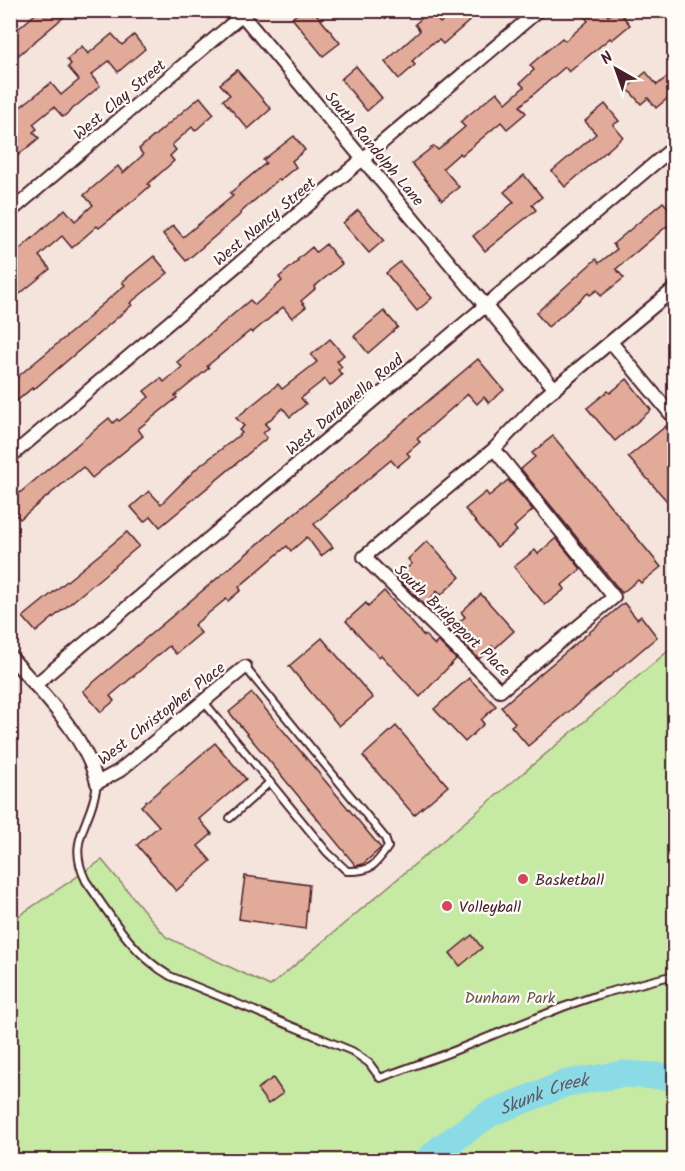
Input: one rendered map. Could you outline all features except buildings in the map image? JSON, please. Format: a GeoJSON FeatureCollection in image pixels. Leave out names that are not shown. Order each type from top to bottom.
{"type":"FeatureCollection","features":[{"type":"Feature","properties":{"kind":"street","name":"West Nancy Street"},"geometry":{"type":"LineString","coordinates":[[10,457],[540,10]]}},
{"type":"Feature","properties":{"kind":"street","name":"South Randolph Lane"},"geometry":{"type":"LineString","coordinates":[[243,12],[486,306]]}},
{"type":"Feature","properties":{"kind":"street","name":"West Clay Street"},"geometry":{"type":"LineString","coordinates":[[10,212],[243,12]]}},
{"type":"Feature","properties":{"kind":"street","name":"West Dardanella Road"},"geometry":{"type":"LineString","coordinates":[[35,686],[675,147]]}},
{"type":"Feature","properties":{"kind":"street","name":"South Bridgeport Place"},"geometry":{"type":"LineString","coordinates":[[494,449],[614,597],[500,691],[364,558],[494,449],[535,406],[675,289]]}},
{"type":"Feature","properties":{"kind":"street"},"geometry":{"type":"LineString","coordinates":[[486,306],[555,389]]}},
{"type":"Feature","properties":{"kind":"street"},"geometry":{"type":"LineString","coordinates":[[610,342],[675,418]]}},
{"type":"Feature","properties":{"kind":"street"},"geometry":{"type":"LineString","coordinates":[[10,656],[66,723],[84,749],[93,765],[97,783]]}},
{"type":"Feature","properties":{"kind":"street","name":"West Christopher Place"},"geometry":{"type":"LineString","coordinates":[[97,783],[119,771],[245,667]]}},
{"type":"Feature","properties":{"kind":"lane"},"geometry":{"type":"LineString","coordinates":[[203,701],[327,852],[347,871],[363,871],[379,859],[388,847],[385,838],[245,667]]}},
{"type":"Feature","properties":{"kind":"lane"},"geometry":{"type":"LineString","coordinates":[[97,783],[96,798],[91,813],[79,837],[77,849],[79,868],[137,950],[158,969],[170,976],[352,1051],[369,1062],[380,1078],[563,1007],[601,994],[675,975]]}},
{"type":"Feature","properties":{"kind":"lane"},"geometry":{"type":"LineString","coordinates":[[230,818],[270,783]]}},
{"type":"Feature","properties":{"kind":"green space","name":"Dunham Park"},"geometry":{"type":"Polygon","coordinates":[[[674,646],[674,1160],[11,1160],[11,921],[102,860],[166,937],[270,986],[674,646]]]}},
{"type":"Feature","properties":{"kind":"waterway","name":"Skunk Creek"},"geometry":{"type":"LineString","coordinates":[[428,1160],[489,1114],[567,1083],[623,1074],[674,1077]]}},
{"type":"Feature","properties":{"kind":"place","name":"Basketball"},"geometry":{"type":"Point","coordinates":[523,879]}},
{"type":"Feature","properties":{"kind":"place","name":"Volleyball"},"geometry":{"type":"Point","coordinates":[447,906]}}]}
